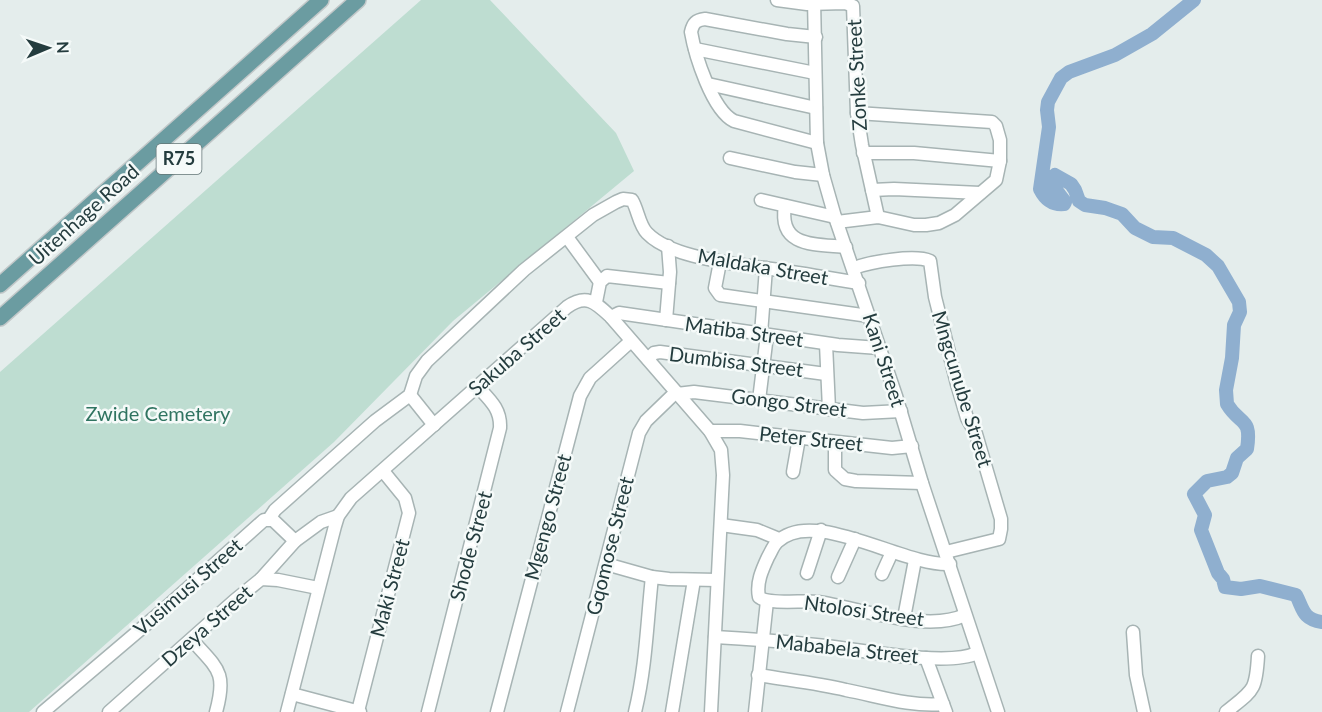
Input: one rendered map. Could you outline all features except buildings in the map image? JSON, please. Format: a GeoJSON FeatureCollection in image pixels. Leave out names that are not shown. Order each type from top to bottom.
{"type":"FeatureCollection","features":[{"type":"Feature","properties":{"kind":"main road","name":"Uitenhage Road"},"geometry":{"type":"LineString","coordinates":[[0,285],[321,0]]}},
{"type":"Feature","properties":{"kind":"main road","name":"Uitenhage Road"},"geometry":{"type":"LineString","coordinates":[[0,318],[358,0]]}},
{"type":"Feature","properties":{"kind":"street"},"geometry":{"type":"LineString","coordinates":[[777,0],[814,2]]}},
{"type":"Feature","properties":{"kind":"street","name":"Kani Street"},"geometry":{"type":"LineString","coordinates":[[814,2],[817,142],[823,175],[998,712]]}},
{"type":"Feature","properties":{"kind":"street","name":"Zonke Street"},"geometry":{"type":"LineString","coordinates":[[814,2],[840,2],[853,6],[856,113],[878,217]]}},
{"type":"Feature","properties":{"kind":"street"},"geometry":{"type":"LineString","coordinates":[[816,37],[705,19],[696,21],[692,25],[691,32],[708,84],[729,118],[817,142]]}},
{"type":"Feature","properties":{"kind":"street"},"geometry":{"type":"LineString","coordinates":[[695,50],[815,73]]}},
{"type":"Feature","properties":{"kind":"street"},"geometry":{"type":"LineString","coordinates":[[708,84],[816,108]]}},
{"type":"Feature","properties":{"kind":"street"},"geometry":{"type":"LineString","coordinates":[[761,200],[836,219],[878,217],[914,225],[939,223],[955,215],[996,180],[1000,161],[998,130],[992,122],[856,113]]}},
{"type":"Feature","properties":{"kind":"street"},"geometry":{"type":"LineString","coordinates":[[863,153],[914,153],[1000,161]]}},
{"type":"Feature","properties":{"kind":"street"},"geometry":{"type":"LineString","coordinates":[[730,158],[795,172],[823,175]]}},
{"type":"Feature","properties":{"kind":"street"},"geometry":{"type":"LineString","coordinates":[[872,190],[980,193]]}},
{"type":"Feature","properties":{"kind":"street","name":"Maldaka Street"},"geometry":{"type":"LineString","coordinates":[[567,237],[593,215],[623,199],[632,200],[643,227],[649,235],[668,246],[720,262],[859,283]]}},
{"type":"Feature","properties":{"kind":"street"},"geometry":{"type":"LineString","coordinates":[[785,206],[785,225],[794,239],[846,247]]}},
{"type":"Feature","properties":{"kind":"street"},"geometry":{"type":"LineString","coordinates":[[434,425],[410,395],[416,376],[427,361],[524,270],[567,237],[600,282]]}},
{"type":"Feature","properties":{"kind":"street"},"geometry":{"type":"LineString","coordinates":[[666,320],[670,259],[668,246]]}},
{"type":"Feature","properties":{"kind":"street","name":"Mngcunube Street"},"geometry":{"type":"LineString","coordinates":[[854,268],[866,264],[899,260],[922,258],[930,261],[935,297],[957,384],[967,418],[976,434],[1001,519],[999,539],[948,558]]}},
{"type":"Feature","properties":{"kind":"street"},"geometry":{"type":"LineString","coordinates":[[720,262],[715,288],[717,293],[763,302],[869,316]]}},
{"type":"Feature","properties":{"kind":"street"},"geometry":{"type":"LineString","coordinates":[[759,400],[764,367],[763,302],[766,268]]}},
{"type":"Feature","properties":{"kind":"street"},"geometry":{"type":"LineString","coordinates":[[669,283],[613,276],[604,277],[600,282],[596,302],[710,431],[721,450],[723,463],[721,525],[711,712]]}},
{"type":"Feature","properties":{"kind":"street","name":"Sakuba Street"},"geometry":{"type":"LineString","coordinates":[[287,712],[338,516],[351,498],[575,302],[583,300],[596,302]]}},
{"type":"Feature","properties":{"kind":"street","name":"Matiba Street"},"geometry":{"type":"LineString","coordinates":[[611,317],[619,313],[826,344],[879,348]]}},
{"type":"Feature","properties":{"kind":"street","name":"Mgengo Street"},"geometry":{"type":"LineString","coordinates":[[497,712],[580,396],[590,378],[632,341]]}},
{"type":"Feature","properties":{"kind":"street","name":"Dumbisa Street"},"geometry":{"type":"LineString","coordinates":[[826,344],[829,409]]}},
{"type":"Feature","properties":{"kind":"street","name":"Dumbisa Street"},"geometry":{"type":"LineString","coordinates":[[648,359],[654,353],[660,352],[826,374]]}},
{"type":"Feature","properties":{"kind":"street","name":"Shode Street"},"geometry":{"type":"LineString","coordinates":[[428,712],[500,428],[501,419],[495,405],[477,386]]}},
{"type":"Feature","properties":{"kind":"street","name":"Gongo Street"},"geometry":{"type":"LineString","coordinates":[[677,393],[694,392],[863,413],[901,411]]}},
{"type":"Feature","properties":{"kind":"street","name":"Gqomose Street"},"geometry":{"type":"LineString","coordinates":[[567,712],[639,434],[646,421],[677,393]]}},
{"type":"Feature","properties":{"kind":"street","name":"Vusimusi Street"},"geometry":{"type":"LineString","coordinates":[[43,712],[162,611],[264,520],[269,519],[281,505],[375,421],[410,395]]}},
{"type":"Feature","properties":{"kind":"street","name":"Peter Street"},"geometry":{"type":"LineString","coordinates":[[710,431],[892,448],[912,446]]}},
{"type":"Feature","properties":{"kind":"street"},"geometry":{"type":"LineString","coordinates":[[793,472],[799,438]]}},
{"type":"Feature","properties":{"kind":"street"},"geometry":{"type":"LineString","coordinates":[[835,443],[835,470],[845,479],[922,483]]}},
{"type":"Feature","properties":{"kind":"street","name":"Maki Street"},"geometry":{"type":"LineString","coordinates":[[359,712],[409,513],[405,498],[383,471]]}},
{"type":"Feature","properties":{"kind":"street"},"geometry":{"type":"LineString","coordinates":[[261,579],[295,541],[321,522],[338,516]]}},
{"type":"Feature","properties":{"kind":"street"},"geometry":{"type":"LineString","coordinates":[[269,519],[273,520],[295,541]]}},
{"type":"Feature","properties":{"kind":"street"},"geometry":{"type":"LineString","coordinates":[[721,525],[757,530],[779,539]]}},
{"type":"Feature","properties":{"kind":"street"},"geometry":{"type":"LineString","coordinates":[[755,712],[764,601],[758,592],[759,579],[779,539],[794,533],[820,530],[932,564],[948,558]]}},
{"type":"Feature","properties":{"kind":"street"},"geometry":{"type":"LineString","coordinates":[[807,573],[820,530]]}},
{"type":"Feature","properties":{"kind":"street"},"geometry":{"type":"LineString","coordinates":[[838,577],[855,539]]}},
{"type":"Feature","properties":{"kind":"street"},"geometry":{"type":"LineString","coordinates":[[882,574],[892,552]]}},
{"type":"Feature","properties":{"kind":"street"},"geometry":{"type":"LineString","coordinates":[[904,618],[915,560]]}},
{"type":"Feature","properties":{"kind":"street"},"geometry":{"type":"LineString","coordinates":[[606,564],[652,577],[717,580]]}},
{"type":"Feature","properties":{"kind":"street"},"geometry":{"type":"LineString","coordinates":[[635,712],[645,660],[652,577]]}},
{"type":"Feature","properties":{"kind":"street","name":"Dzeya Street"},"geometry":{"type":"LineString","coordinates":[[110,712],[261,579],[318,588]]}},
{"type":"Feature","properties":{"kind":"street"},"geometry":{"type":"LineString","coordinates":[[672,712],[694,580]]}},
{"type":"Feature","properties":{"kind":"street","name":"Ntolosi Street"},"geometry":{"type":"LineString","coordinates":[[764,601],[818,602],[904,618],[945,621],[965,615]]}},
{"type":"Feature","properties":{"kind":"street"},"geometry":{"type":"LineString","coordinates":[[1133,632],[1136,675],[1144,712]]}},
{"type":"Feature","properties":{"kind":"street","name":"Mababela Street"},"geometry":{"type":"LineString","coordinates":[[715,637],[762,639],[926,658],[961,658],[977,653]]}},
{"type":"Feature","properties":{"kind":"street"},"geometry":{"type":"LineString","coordinates":[[192,640],[216,666],[220,674],[220,696],[216,712]]}},
{"type":"Feature","properties":{"kind":"street"},"geometry":{"type":"LineString","coordinates":[[1226,712],[1248,696],[1252,690],[1257,675],[1258,656]]}},
{"type":"Feature","properties":{"kind":"street"},"geometry":{"type":"LineString","coordinates":[[758,675],[843,689],[910,704],[945,708],[926,658]]}},
{"type":"Feature","properties":{"kind":"street"},"geometry":{"type":"LineString","coordinates":[[292,694],[359,712]]}},
{"type":"Feature","properties":{"kind":"green space","name":"Zwide Cemetery"},"geometry":{"type":"Polygon","coordinates":[[[421,0],[490,0],[616,133],[634,171],[453,321],[334,442],[29,712],[0,712],[0,372],[421,0]]]}},
{"type":"Feature","properties":{"kind":"waterway"},"geometry":{"type":"LineString","coordinates":[[1194,0],[1152,34],[1115,55],[1069,72],[1061,78],[1048,102],[1049,127],[1040,189],[1050,201],[1064,204],[1065,202],[1054,185],[1052,178],[1055,175],[1071,184],[1079,201],[1085,205],[1105,208],[1122,214],[1135,228],[1153,237],[1173,238],[1206,255],[1218,266],[1239,302],[1240,312],[1234,325],[1232,358],[1226,390],[1227,404],[1244,422],[1248,438],[1247,449],[1237,458],[1232,473],[1227,477],[1207,481],[1194,494],[1205,515],[1201,530],[1225,587],[1241,589],[1260,586],[1296,595],[1307,616],[1322,622]]}}]}
